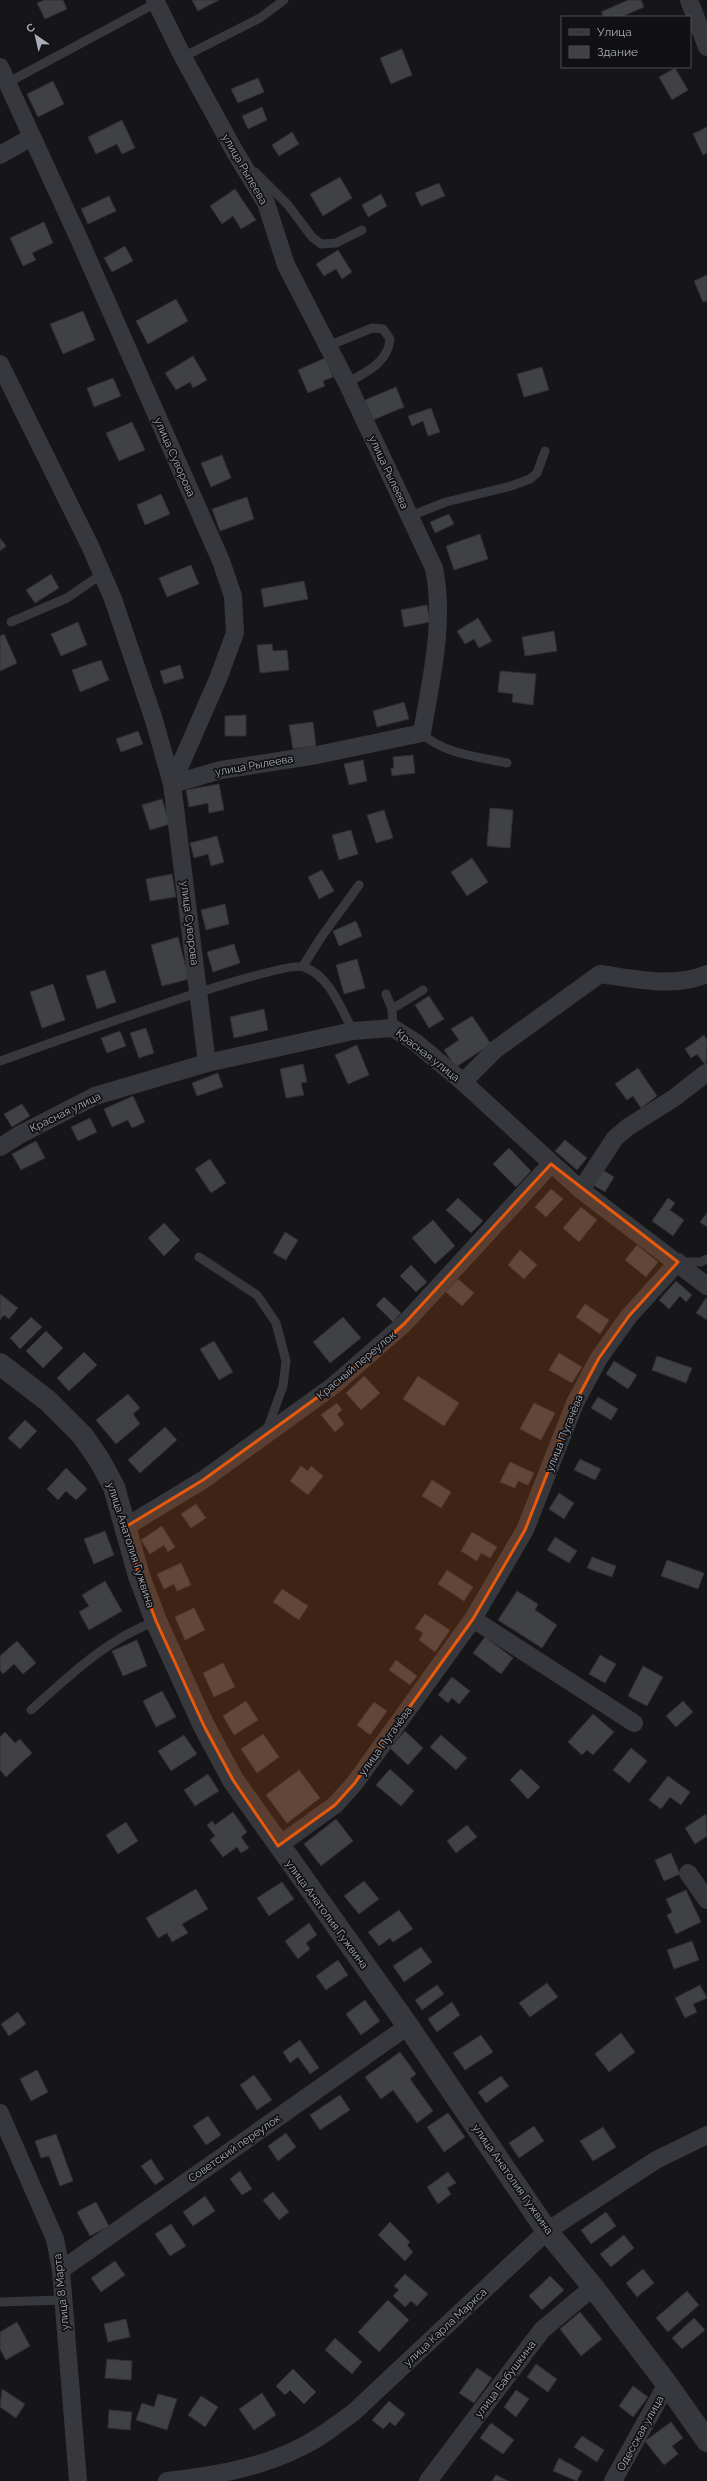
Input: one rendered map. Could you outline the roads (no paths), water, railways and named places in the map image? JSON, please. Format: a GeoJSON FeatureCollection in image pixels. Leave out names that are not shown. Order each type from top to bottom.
{"type":"FeatureCollection","features":[{"type":"Feature","properties":{"kind":"street"},"geometry":{"type":"LineString","coordinates":[[689,0],[707,47]]}},
{"type":"Feature","properties":{"kind":"street","name":"улица Рылеева"},"geometry":{"type":"LineString","coordinates":[[156,2],[183,57],[235,152],[266,203],[286,265],[347,383],[410,516],[434,568],[439,593],[435,654],[422,733],[316,755],[221,770],[172,784]]}},
{"type":"Feature","properties":{"kind":"street","name":"улица Суворова"},"geometry":{"type":"LineString","coordinates":[[4,75],[221,561],[232,596],[235,633],[218,679],[172,784]]}},
{"type":"Feature","properties":{"kind":"street"},"geometry":{"type":"LineString","coordinates":[[0,155],[32,137]]}},
{"type":"Feature","properties":{"kind":"street","name":"улица Суворова"},"geometry":{"type":"LineString","coordinates":[[0,364],[102,574],[134,662],[172,784],[207,1063]]}},
{"type":"Feature","properties":{"kind":"street"},"geometry":{"type":"LineString","coordinates":[[463,1082],[496,1049],[600,974],[641,980],[674,981],[707,974]]}},
{"type":"Feature","properties":{"kind":"street","name":"Красная улица"},"geometry":{"type":"LineString","coordinates":[[0,1147],[21,1134],[95,1096],[207,1063],[353,1031],[393,1028],[414,1042],[463,1082],[581,1190],[678,1262],[707,1286]]}},
{"type":"Feature","properties":{"kind":"street"},"geometry":{"type":"LineString","coordinates":[[581,1190],[615,1138],[628,1127],[674,1098],[706,1073]]}},
{"type":"Feature","properties":{"kind":"street","name":"Красный переулок"},"geometry":{"type":"LineString","coordinates":[[127,1526],[202,1480],[333,1386],[404,1324],[551,1164]]}},
{"type":"Feature","properties":{"kind":"street","name":"улица Пугачёва"},"geometry":{"type":"LineString","coordinates":[[278,1846],[335,1805],[354,1784],[473,1619],[525,1530],[575,1403],[599,1358],[629,1316],[678,1262]]}},
{"type":"Feature","properties":{"kind":"street","name":"улица Анатолия Гужвина"},"geometry":{"type":"LineString","coordinates":[[0,1364],[48,1401],[83,1436],[100,1461],[114,1487],[127,1526],[139,1576],[156,1621],[204,1726],[233,1780],[278,1846],[408,2026],[547,2231],[593,2287],[667,2384],[707,2441]]}},
{"type":"Feature","properties":{"kind":"street"},"geometry":{"type":"LineString","coordinates":[[473,1619],[634,1724]]}},
{"type":"Feature","properties":{"kind":"street"},"geometry":{"type":"LineString","coordinates":[[688,1873],[707,1900]]}},
{"type":"Feature","properties":{"kind":"street","name":"Советский переулок"},"geometry":{"type":"LineString","coordinates":[[61,2270],[408,2026]]}},
{"type":"Feature","properties":{"kind":"street","name":"улица 8 Марта"},"geometry":{"type":"LineString","coordinates":[[0,2114],[55,2239],[61,2270],[78,2481]]}},
{"type":"Feature","properties":{"kind":"street","name":"улица Карла Маркса"},"geometry":{"type":"LineString","coordinates":[[167,2481],[212,2476],[246,2468],[297,2449],[321,2436],[354,2412],[547,2231],[656,2160],[707,2135]]}},
{"type":"Feature","properties":{"kind":"street","name":"улица Бабушкина"},"geometry":{"type":"LineString","coordinates":[[428,2481],[542,2330],[593,2287]]}},
{"type":"Feature","properties":{"kind":"street","name":"Одесская улица"},"geometry":{"type":"LineString","coordinates":[[613,2481],[667,2384]]}},
{"type":"Feature","properties":{"kind":"lane"},"geometry":{"type":"LineString","coordinates":[[183,57],[260,18],[284,0]]}},
{"type":"Feature","properties":{"kind":"lane"},"geometry":{"type":"LineString","coordinates":[[4,75],[156,2]]}},
{"type":"Feature","properties":{"kind":"lane"},"geometry":{"type":"LineString","coordinates":[[235,152],[288,205],[312,237],[321,244],[336,243],[362,230]]}},
{"type":"Feature","properties":{"kind":"lane"},"geometry":{"type":"LineString","coordinates":[[328,346],[372,328],[382,329],[390,339],[389,350],[384,359],[347,383]]}},
{"type":"Feature","properties":{"kind":"lane"},"geometry":{"type":"LineString","coordinates":[[410,516],[446,502],[511,486],[530,479],[537,473],[545,450]]}},
{"type":"Feature","properties":{"kind":"lane"},"geometry":{"type":"LineString","coordinates":[[11,622],[67,598],[102,574]]}},
{"type":"Feature","properties":{"kind":"lane"},"geometry":{"type":"LineString","coordinates":[[422,733],[442,747],[507,764]]}},
{"type":"Feature","properties":{"kind":"lane"},"geometry":{"type":"LineString","coordinates":[[303,966],[322,936],[360,885]]}},
{"type":"Feature","properties":{"kind":"lane"},"geometry":{"type":"LineString","coordinates":[[0,1061],[199,993],[282,968],[303,966],[314,973],[331,990],[353,1031]]}},
{"type":"Feature","properties":{"kind":"lane"},"geometry":{"type":"LineString","coordinates":[[392,1009],[423,990]]}},
{"type":"Feature","properties":{"kind":"lane"},"geometry":{"type":"LineString","coordinates":[[386,994],[392,1009],[393,1028]]}},
{"type":"Feature","properties":{"kind":"lane"},"geometry":{"type":"LineString","coordinates":[[200,1257],[257,1295],[276,1323],[286,1361],[283,1386],[265,1436]]}},
{"type":"Feature","properties":{"kind":"lane"},"geometry":{"type":"LineString","coordinates":[[678,1262],[701,1262],[707,1259]]}},
{"type":"Feature","properties":{"kind":"lane"},"geometry":{"type":"LineString","coordinates":[[31,1710],[116,1641],[138,1628],[156,1621]]}},
{"type":"Feature","properties":{"kind":"lane"},"geometry":{"type":"LineString","coordinates":[[0,2302],[63,2300]]}}]}
